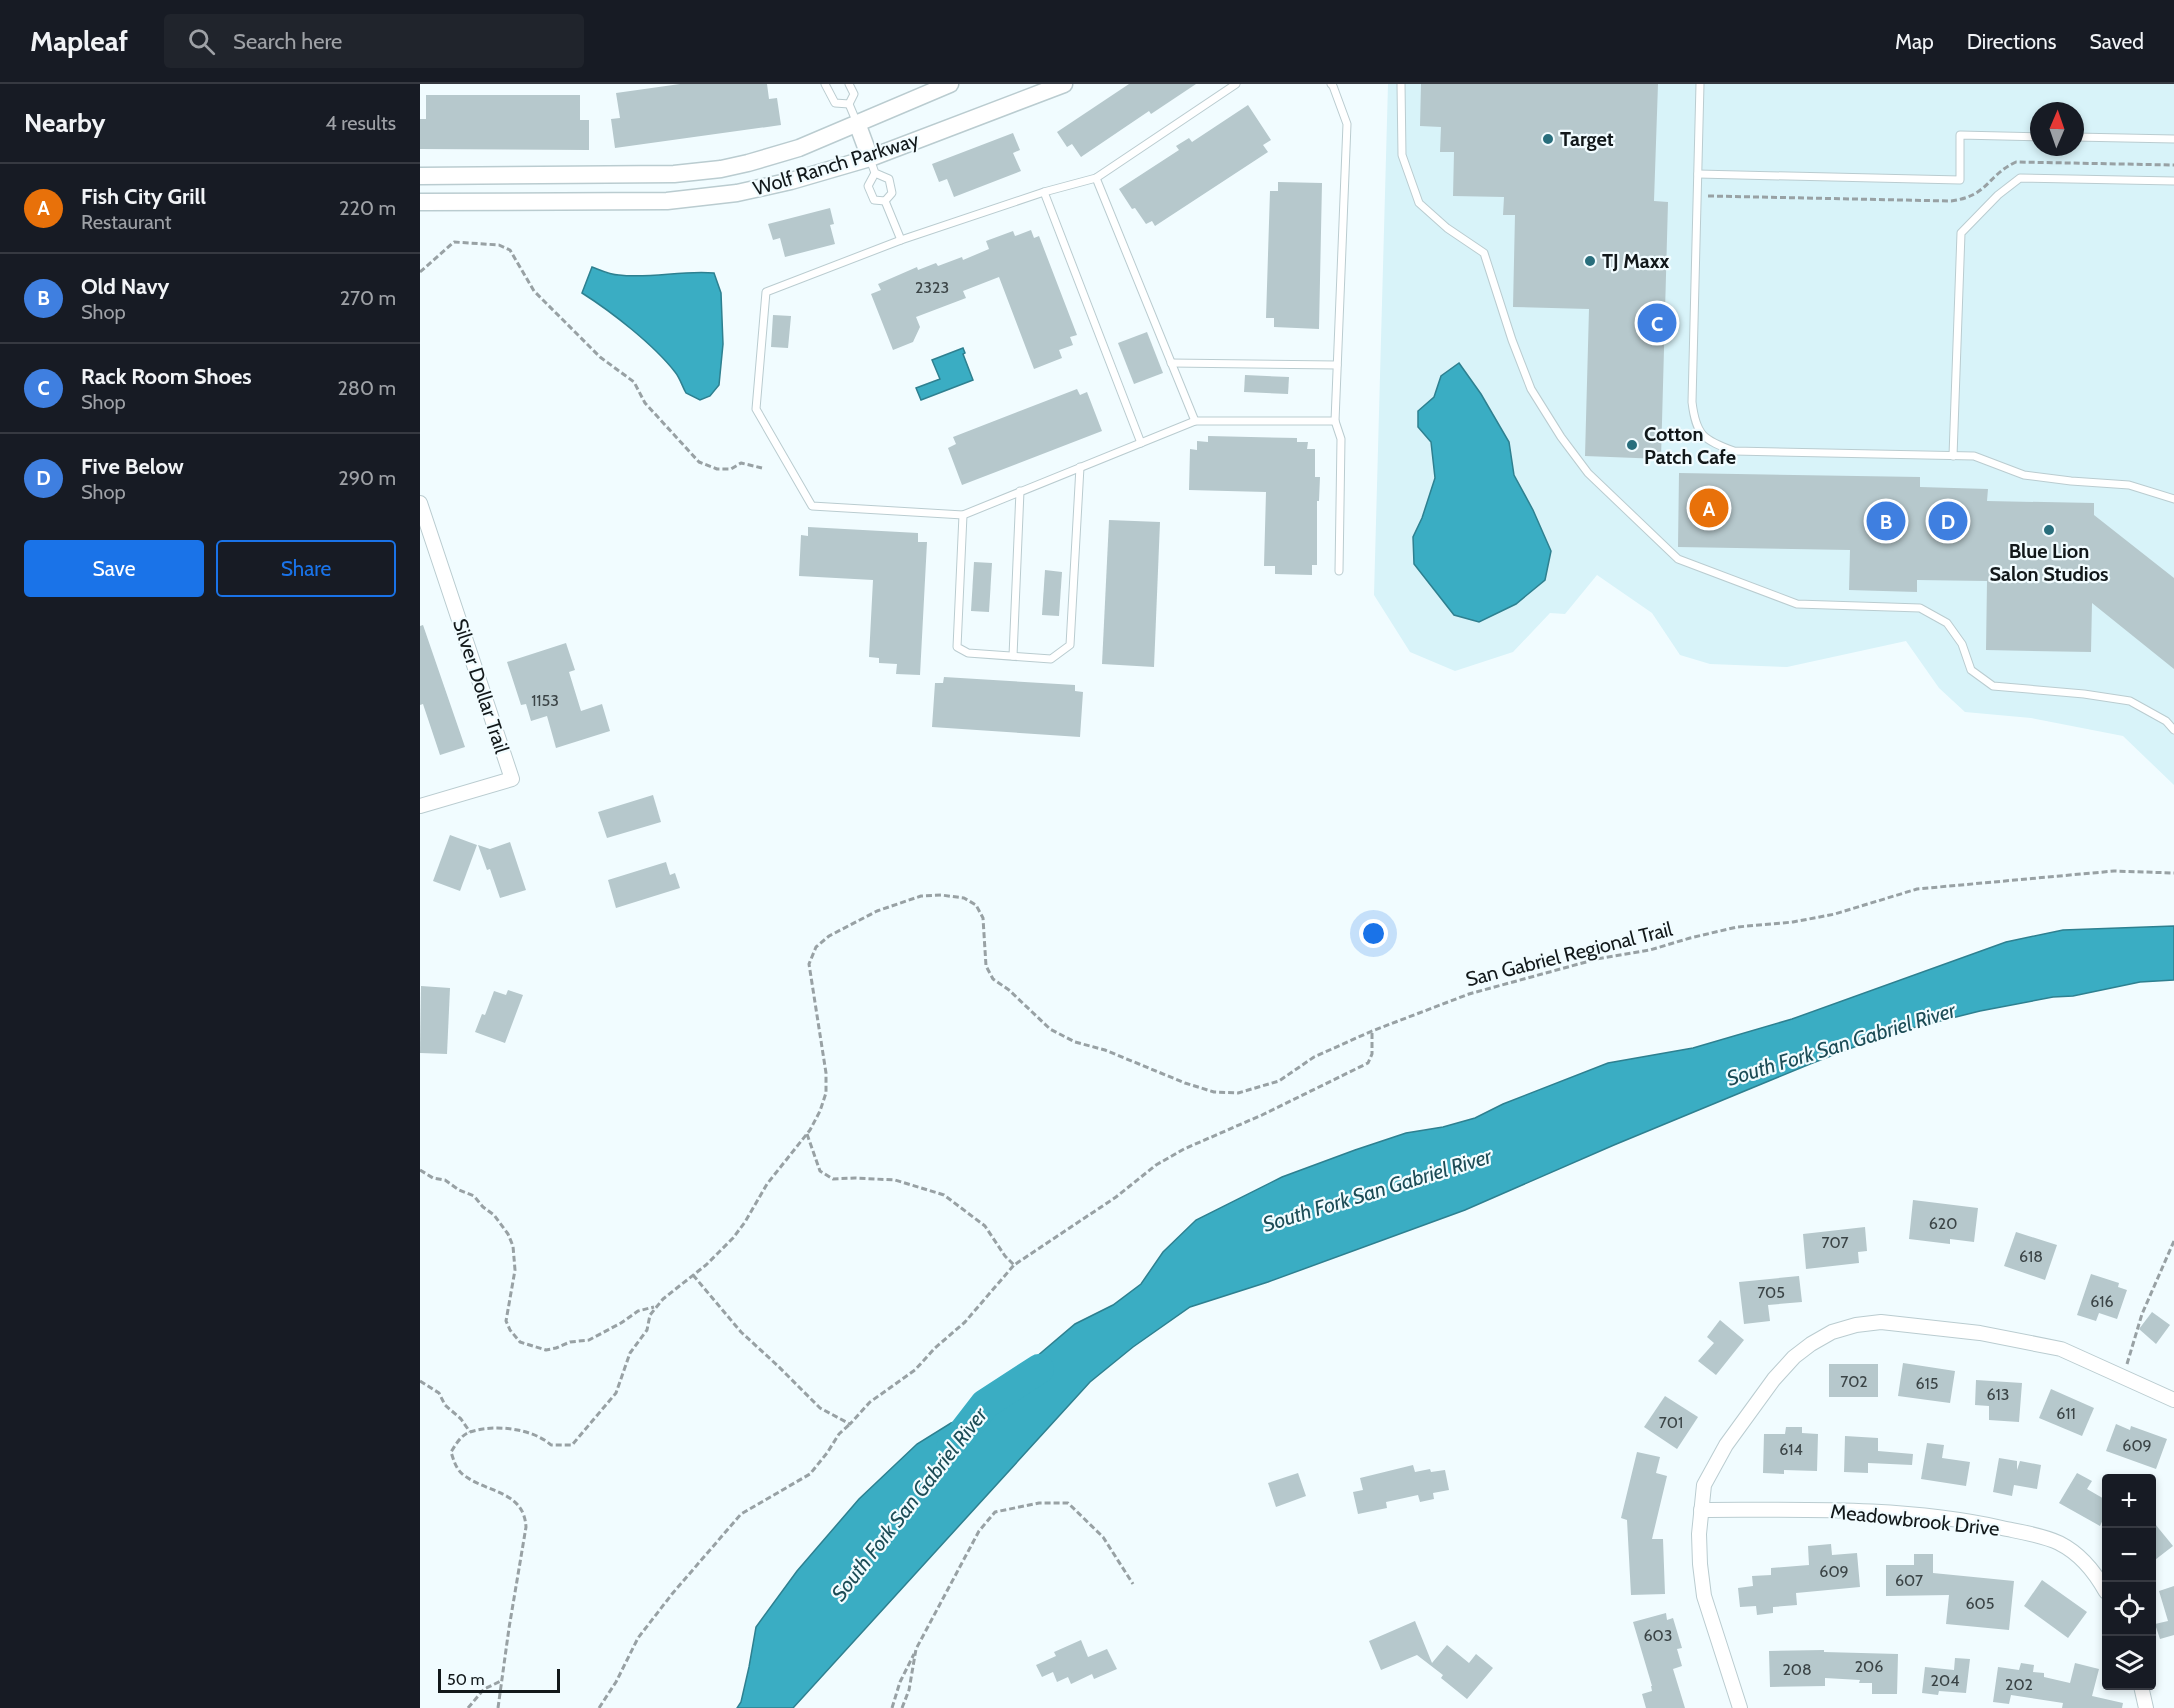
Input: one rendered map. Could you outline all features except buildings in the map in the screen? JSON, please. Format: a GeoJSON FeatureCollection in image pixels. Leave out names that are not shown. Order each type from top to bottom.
{"type":"FeatureCollection","features":[{"type":"Feature","properties":{"kind":"street","name":"Wolf Ranch Parkway"},"geometry":{"type":"LineString","coordinates":[[420,176],[696,172],[722,169],[775,156],[950,84]]}},
{"type":"Feature","properties":{"kind":"street","name":"Wolf Ranch Parkway"},"geometry":{"type":"LineString","coordinates":[[420,202],[667,201],[711,197],[872,165],[1064,84]]}},
{"type":"Feature","properties":{"kind":"street"},"geometry":{"type":"LineString","coordinates":[[857,123],[872,165]]}},
{"type":"Feature","properties":{"kind":"street","name":"Silver Dollar Trail"},"geometry":{"type":"LineString","coordinates":[[420,503],[512,779],[420,806]]}},
{"type":"Feature","properties":{"kind":"street"},"geometry":{"type":"LineString","coordinates":[[1740,1708],[1704,1596],[1700,1564],[1701,1508],[1704,1485],[1714,1464],[1774,1379],[1794,1357],[1811,1344],[1832,1332],[1881,1322],[1980,1333],[2061,1349],[2174,1400]]}},
{"type":"Feature","properties":{"kind":"street","name":"Meadowbrook Drive"},"geometry":{"type":"LineString","coordinates":[[1701,1508],[1865,1510],[1979,1523],[2038,1536],[2060,1544],[2082,1558],[2102,1585]]}},
{"type":"Feature","properties":{"kind":"street"},"geometry":{"type":"LineString","coordinates":[[2141,1690],[2146,1708]]}},
{"type":"Feature","properties":{"kind":"lane"},"geometry":{"type":"LineString","coordinates":[[825,84],[835,103],[849,105]]}},
{"type":"Feature","properties":{"kind":"lane"},"geometry":{"type":"LineString","coordinates":[[849,84],[854,94],[849,105],[857,123]]}},
{"type":"Feature","properties":{"kind":"lane"},"geometry":{"type":"LineString","coordinates":[[1236,84],[1096,178],[1044,192],[902,240],[766,292],[756,409],[812,506],[963,515],[1195,421],[1335,421]]}},
{"type":"Feature","properties":{"kind":"lane"},"geometry":{"type":"LineString","coordinates":[[1331,84],[1334,86],[1347,124],[1335,421],[1341,438],[1339,571]]}},
{"type":"Feature","properties":{"kind":"lane"},"geometry":{"type":"LineString","coordinates":[[1401,84],[1402,155],[1419,203],[1447,228],[1484,253],[1512,340],[1531,389],[1588,473],[1677,559],[1797,604],[1920,608],[1947,622],[1962,644],[1971,670],[1993,686],[2084,694],[2130,702],[2166,721],[2174,730]]}},
{"type":"Feature","properties":{"kind":"lane"},"geometry":{"type":"LineString","coordinates":[[1700,84],[1692,402],[1695,424],[1710,443],[1734,451],[1974,456],[2024,475],[2129,485],[2156,492],[2174,500]]}},
{"type":"Feature","properties":{"kind":"lane"},"geometry":{"type":"LineString","coordinates":[[1698,174],[1960,180],[1960,135],[2030,137]]}},
{"type":"Feature","properties":{"kind":"lane"},"geometry":{"type":"LineString","coordinates":[[2084,137],[2174,139]]}},
{"type":"Feature","properties":{"kind":"lane"},"geometry":{"type":"LineString","coordinates":[[872,165],[889,179],[892,193],[885,201],[874,200],[868,186],[872,165]]}},
{"type":"Feature","properties":{"kind":"lane"},"geometry":{"type":"LineString","coordinates":[[1096,178],[1195,421]]}},
{"type":"Feature","properties":{"kind":"lane"},"geometry":{"type":"LineString","coordinates":[[1953,456],[1962,233],[1998,195],[2020,178],[2174,181]]}},
{"type":"Feature","properties":{"kind":"lane"},"geometry":{"type":"LineString","coordinates":[[1044,192],[1141,443]]}},
{"type":"Feature","properties":{"kind":"lane"},"geometry":{"type":"LineString","coordinates":[[885,201],[902,240]]}},
{"type":"Feature","properties":{"kind":"lane"},"geometry":{"type":"LineString","coordinates":[[1171,363],[1337,365]]}},
{"type":"Feature","properties":{"kind":"lane"},"geometry":{"type":"LineString","coordinates":[[963,515],[957,647],[968,653],[1051,659],[1070,645],[1080,467]]}},
{"type":"Feature","properties":{"kind":"lane"},"geometry":{"type":"LineString","coordinates":[[1013,657],[1020,491]]}},
{"type":"Feature","properties":{"kind":"path"},"geometry":{"type":"LineString","coordinates":[[420,272],[454,242],[499,245],[510,250],[534,291],[600,357],[634,382],[645,403],[699,462],[717,469],[731,470],[741,463],[762,468]]}},
{"type":"Feature","properties":{"kind":"path","name":"San Gabriel Regional Trail"},"geometry":{"type":"LineString","coordinates":[[470,1432],[519,1429],[544,1439],[550,1445],[572,1445],[616,1393],[630,1353],[647,1330],[650,1315],[733,1238],[745,1222],[766,1184],[807,1134],[820,1111],[826,1093],[826,1073],[809,964],[816,947],[829,936],[877,911],[921,896],[941,895],[964,898],[976,905],[983,918],[986,966],[993,979],[1009,990],[1050,1029],[1075,1042],[1105,1050],[1185,1083],[1214,1092],[1238,1094],[1279,1081],[1314,1057],[1372,1031],[1469,994],[1597,959],[1650,950],[1737,927],[1793,922],[1835,914],[1917,889],[2102,871],[2174,873]]}},
{"type":"Feature","properties":{"kind":"path"},"geometry":{"type":"LineString","coordinates":[[599,1708],[616,1683],[638,1638],[672,1594],[741,1514],[810,1474],[827,1453],[838,1434],[870,1402],[915,1370],[935,1348],[965,1322],[1014,1265],[1116,1197],[1165,1159],[1368,1063],[1372,1031]]}},
{"type":"Feature","properties":{"kind":"path"},"geometry":{"type":"LineString","coordinates":[[807,1134],[820,1171],[833,1179],[895,1180],[944,1195],[985,1226],[1005,1256],[1014,1265]]}},
{"type":"Feature","properties":{"kind":"path"},"geometry":{"type":"LineString","coordinates":[[420,1170],[433,1179],[445,1180],[459,1190],[474,1196],[494,1215],[508,1234],[513,1246],[515,1270],[506,1321],[520,1342],[546,1350],[570,1342],[589,1340],[638,1311],[656,1307]]}},
{"type":"Feature","properties":{"kind":"path"},"geometry":{"type":"LineString","coordinates":[[2123,1377],[2142,1314],[2174,1241]]}},
{"type":"Feature","properties":{"kind":"path"},"geometry":{"type":"LineString","coordinates":[[693,1275],[741,1332],[820,1408],[850,1424]]}},
{"type":"Feature","properties":{"kind":"path"},"geometry":{"type":"LineString","coordinates":[[420,1381],[439,1393],[445,1405],[461,1419],[470,1432],[458,1441],[451,1452],[455,1465],[464,1476],[514,1501],[523,1509],[526,1527],[498,1708]]}},
{"type":"Feature","properties":{"kind":"path"},"geometry":{"type":"LineString","coordinates":[[892,1708],[900,1682],[916,1649],[980,1532],[995,1512],[1040,1503],[1068,1503],[1103,1537],[1133,1584]]}},
{"type":"Feature","properties":{"kind":"path"},"geometry":{"type":"LineString","coordinates":[[902,1708],[909,1690],[916,1649]]}},
{"type":"Feature","properties":{"kind":"path"},"geometry":{"type":"LineString","coordinates":[[468,1708],[484,1689],[502,1681]]}},
{"type":"Feature","properties":{"kind":"shaded area"},"geometry":{"type":"Polygon","coordinates":[[[1388,84],[2174,84],[2174,785],[2123,736],[2031,718],[1965,712],[1939,688],[1906,641],[1787,667],[1710,664],[1680,655],[1652,613],[1597,575],[1565,614],[1550,613],[1513,652],[1455,671],[1410,652],[1374,595],[1388,84]]]}},
{"type":"Feature","properties":{"kind":"water"},"geometry":{"type":"Polygon","coordinates":[[[592,267],[612,274],[631,276],[714,273],[721,293],[723,344],[719,385],[710,396],[700,400],[686,393],[677,374],[656,351],[619,319],[582,293],[592,267]]]}},
{"type":"Feature","properties":{"kind":"water"},"geometry":{"type":"Polygon","coordinates":[[[963,348],[973,380],[921,400],[916,388],[940,379],[932,360],[963,348]]]}},
{"type":"Feature","properties":{"kind":"water"},"geometry":{"type":"Polygon","coordinates":[[[1459,363],[1481,394],[1509,442],[1514,475],[1551,551],[1545,580],[1516,604],[1479,622],[1454,615],[1414,564],[1413,537],[1435,478],[1431,442],[1418,427],[1418,411],[1434,397],[1441,376],[1459,363]]]}},
{"type":"Feature","properties":{"kind":"water"},"geometry":{"type":"Polygon","coordinates":[[[2174,926],[2174,980],[2140,982],[2073,996],[2053,997],[1980,1011],[1888,1034],[1614,1145],[1465,1210],[1268,1282],[1190,1307],[1133,1347],[1090,1382],[793,1708],[737,1708],[741,1702],[756,1627],[797,1571],[859,1499],[917,1444],[951,1423],[982,1414],[993,1406],[1029,1363],[1075,1324],[1113,1305],[1141,1284],[1163,1252],[1196,1220],[1282,1177],[1406,1133],[1443,1127],[1475,1118],[1503,1104],[1608,1063],[1693,1048],[1792,1019],[2006,942],[2063,930],[2174,926]]]}},
{"type":"Feature","properties":{"kind":"waterway","name":"South Fork San Gabriel River"},"geometry":{"type":"LineString","coordinates":[[951,1448],[985,1404],[1039,1369]]}},
{"type":"Feature","properties":{"kind":"place","name":"Target"},"geometry":{"type":"Point","coordinates":[1548,139]}},
{"type":"Feature","properties":{"kind":"place","name":"TJ Maxx"},"geometry":{"type":"Point","coordinates":[1590,261]}},
{"type":"Feature","properties":{"kind":"place","name":"Rack Room Shoes"},"geometry":{"type":"Point","coordinates":[1657,323]}},
{"type":"Feature","properties":{"kind":"place","name":"Cotton Patch Cafe"},"geometry":{"type":"Point","coordinates":[1632,445]}},
{"type":"Feature","properties":{"kind":"place","name":"Fish City Grill"},"geometry":{"type":"Point","coordinates":[1709,508]}},
{"type":"Feature","properties":{"kind":"place","name":"Old Navy"},"geometry":{"type":"Point","coordinates":[1886,521]}},
{"type":"Feature","properties":{"kind":"place","name":"Five Below"},"geometry":{"type":"Point","coordinates":[1948,521]}},
{"type":"Feature","properties":{"kind":"place","name":"Blue Lion Salon Studios"},"geometry":{"type":"Point","coordinates":[2049,530]}}]}
